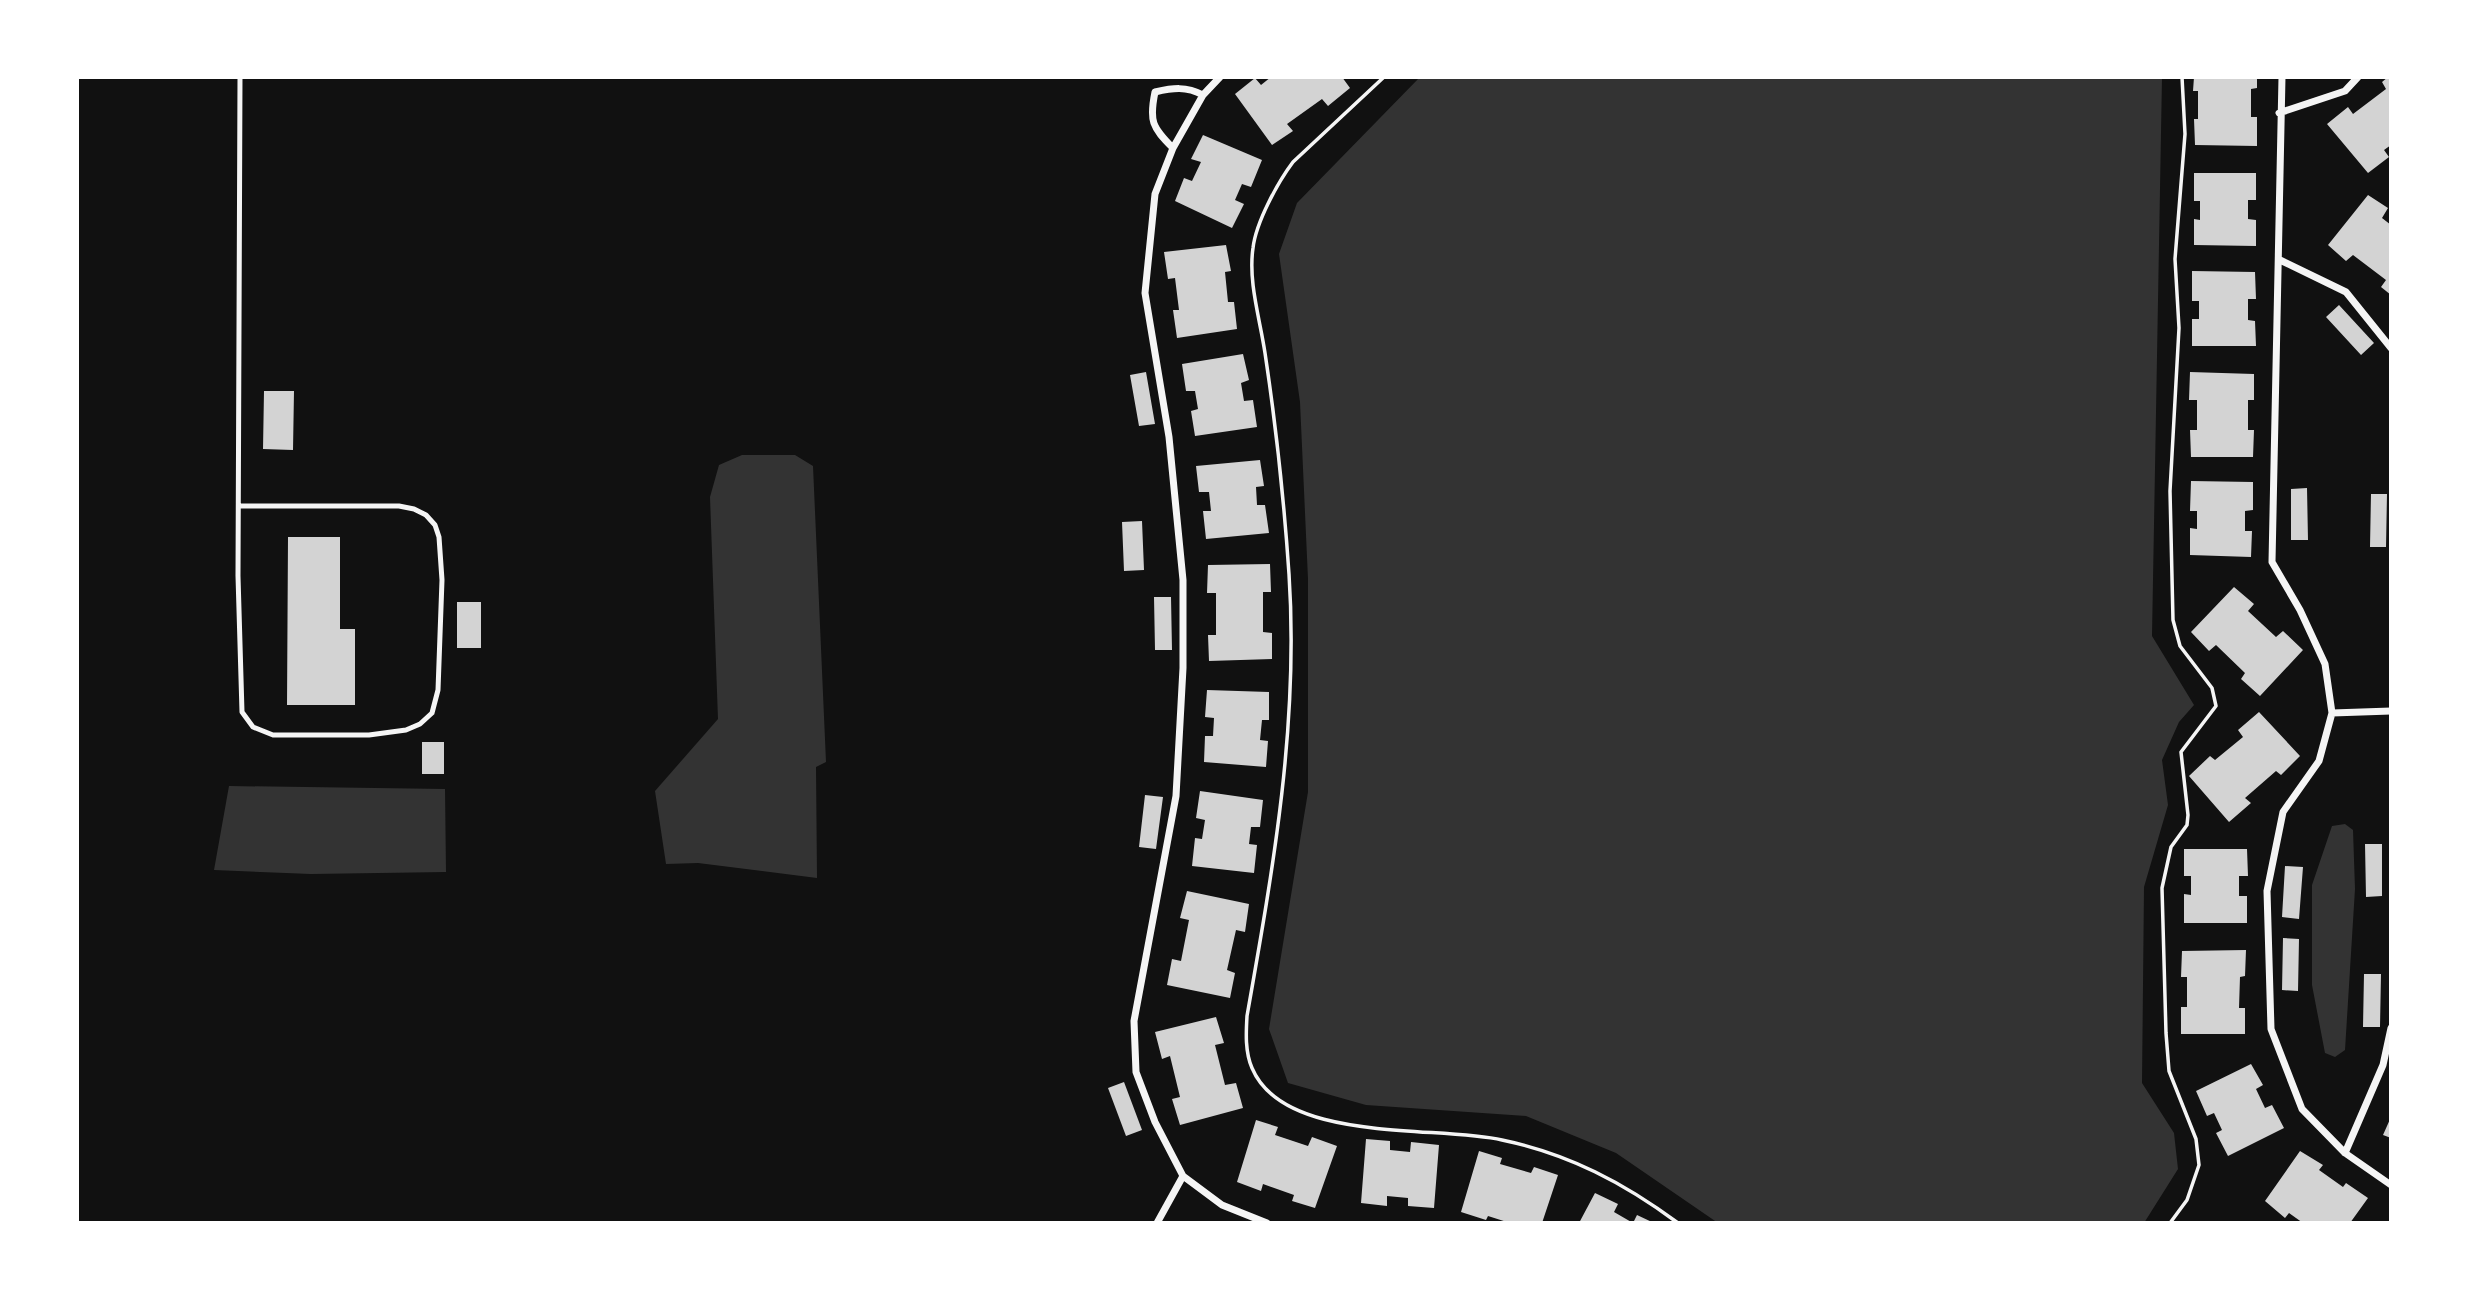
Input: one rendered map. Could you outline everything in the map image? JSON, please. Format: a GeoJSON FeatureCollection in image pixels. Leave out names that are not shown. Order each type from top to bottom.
{"type":"FeatureCollection","features":[{"type":"Feature","properties":{"kind":"street"},"geometry":{"type":"LineString","coordinates":[[1220,77],[1203,95],[1173,148],[1155,194],[1145,293],[1170,437],[1183,580],[1183,668],[1177,796],[1134,1021],[1136,1072],[1155,1122],[1183,1176],[1222,1205],[1267,1223]]}},
{"type":"Feature","properties":{"kind":"street"},"geometry":{"type":"LineString","coordinates":[[2282,77],[2279,113],[2280,260],[2272,562],[2300,610],[2325,664],[2332,713],[2319,761],[2283,813],[2267,891],[2271,1029],[2302,1109],[2345,1153],[2391,1185]]}},
{"type":"Feature","properties":{"kind":"street"},"geometry":{"type":"LineString","coordinates":[[2279,113],[2345,91],[2358,77]]}},
{"type":"Feature","properties":{"kind":"street"},"geometry":{"type":"LineString","coordinates":[[1173,148],[1155,130],[1151,113],[1155,92],[1173,88],[1191,89],[1203,95]]}},
{"type":"Feature","properties":{"kind":"street"},"geometry":{"type":"LineString","coordinates":[[2280,260],[2346,292],[2391,348]]}},
{"type":"Feature","properties":{"kind":"street"},"geometry":{"type":"LineString","coordinates":[[2332,713],[2391,711]]}},
{"type":"Feature","properties":{"kind":"street"},"geometry":{"type":"LineString","coordinates":[[2345,1153],[2383,1065],[2391,1028]]}},
{"type":"Feature","properties":{"kind":"street"},"geometry":{"type":"LineString","coordinates":[[1157,1223],[1183,1176]]}},
{"type":"Feature","properties":{"kind":"lane"},"geometry":{"type":"LineString","coordinates":[[240,77],[240,506],[240,693],[247,719],[263,731],[290,736],[388,733],[420,724],[432,713],[441,660],[442,580],[439,537],[435,525],[426,515],[399,506],[240,506]]}},
{"type":"Feature","properties":{"kind":"path"},"geometry":{"type":"LineString","coordinates":[[1384,77],[1293,162],[1281,178],[1253,245],[1253,274],[1271,396],[1289,575],[1290,656],[1287,750],[1279,826],[1247,1016],[1246,1033],[1252,1068],[1275,1097],[1305,1113],[1339,1124],[1503,1140],[1553,1153],[1604,1174],[1678,1223]]}},
{"type":"Feature","properties":{"kind":"path"},"geometry":{"type":"LineString","coordinates":[[2170,1223],[2187,1200],[2197,1179],[2200,1152],[2169,1071],[2162,888],[2171,847],[2187,825],[2181,752],[2216,706],[2212,688],[2180,646],[2173,620],[2170,491],[2179,328],[2175,259],[2185,134],[2182,77]]}},
{"type":"Feature","properties":{"kind":"shaded area"},"geometry":{"type":"Polygon","coordinates":[[[1420,77],[2162,77],[2152,636],[2194,705],[2179,722],[2162,760],[2168,805],[2144,887],[2142,1083],[2174,1133],[2178,1169],[2144,1223],[1718,1223],[1616,1153],[1526,1116],[1366,1105],[1288,1083],[1269,1029],[1308,792],[1308,579],[1300,402],[1279,254],[1297,203],[1420,77]]]}},
{"type":"Feature","properties":{"kind":"shaded area"},"geometry":{"type":"Polygon","coordinates":[[[742,455],[795,455],[813,466],[826,762],[816,767],[817,878],[698,863],[666,864],[655,791],[718,719],[710,497],[719,465],[742,455]]]}},
{"type":"Feature","properties":{"kind":"shaded area"},"geometry":{"type":"Polygon","coordinates":[[[229,786],[445,789],[446,872],[311,874],[214,870],[229,786]]]}},
{"type":"Feature","properties":{"kind":"shaded area"},"geometry":{"type":"Polygon","coordinates":[[[2345,824],[2353,830],[2355,889],[2345,1050],[2335,1057],[2325,1053],[2312,985],[2312,885],[2332,826],[2345,824]]]}},
{"type":"Feature","properties":{"kind":"building"},"geometry":{"type":"Polygon","coordinates":[[[1271,77],[1342,77],[1350,88],[1328,106],[1322,99],[1287,124],[1293,131],[1272,145],[1235,94],[1255,78],[1261,85],[1271,77]]]}},
{"type":"Feature","properties":{"kind":"building"},"geometry":{"type":"Polygon","coordinates":[[[2194,77],[2257,77],[2257,88],[2251,89],[2251,117],[2257,117],[2257,146],[2195,145],[2194,119],[2198,119],[2198,91],[2193,91],[2194,77]]]}},
{"type":"Feature","properties":{"kind":"building"},"geometry":{"type":"Polygon","coordinates":[[[2391,77],[2391,145],[2384,150],[2389,157],[2368,173],[2327,124],[2348,107],[2353,114],[2386,89],[2382,82],[2391,77]]]}},
{"type":"Feature","properties":{"kind":"building"},"geometry":{"type":"Polygon","coordinates":[[[1203,135],[1262,160],[1251,187],[1242,184],[1235,200],[1244,204],[1232,228],[1175,201],[1184,178],[1192,181],[1201,162],[1191,159],[1203,135]]]}},
{"type":"Feature","properties":{"kind":"building"},"geometry":{"type":"Polygon","coordinates":[[[2194,173],[2256,173],[2256,200],[2248,200],[2248,219],[2256,220],[2256,246],[2194,245],[2194,219],[2200,220],[2200,201],[2194,201],[2194,173]]]}},
{"type":"Feature","properties":{"kind":"building"},"geometry":{"type":"Polygon","coordinates":[[[2368,195],[2388,208],[2382,218],[2391,225],[2391,295],[2381,287],[2386,280],[2353,255],[2346,261],[2328,245],[2368,195]]]}},
{"type":"Feature","properties":{"kind":"building"},"geometry":{"type":"Polygon","coordinates":[[[1226,245],[1231,271],[1225,272],[1228,302],[1234,302],[1237,329],[1177,338],[1173,310],[1179,310],[1175,278],[1168,279],[1164,252],[1226,245]]]}},
{"type":"Feature","properties":{"kind":"building"},"geometry":{"type":"Polygon","coordinates":[[[2192,271],[2255,272],[2256,299],[2248,299],[2248,320],[2255,321],[2256,346],[2192,346],[2192,319],[2199,319],[2199,301],[2192,301],[2192,271]]]}},
{"type":"Feature","properties":{"kind":"building"},"geometry":{"type":"Polygon","coordinates":[[[2339,305],[2374,343],[2361,355],[2326,317],[2339,305]]]}},
{"type":"Feature","properties":{"kind":"building"},"geometry":{"type":"Polygon","coordinates":[[[1243,354],[1249,380],[1241,383],[1244,401],[1253,400],[1257,427],[1195,436],[1191,411],[1198,409],[1195,391],[1186,391],[1182,364],[1243,354]]]}},
{"type":"Feature","properties":{"kind":"building"},"geometry":{"type":"Polygon","coordinates":[[[1146,372],[1155,424],[1139,426],[1130,375],[1146,372]]]}},
{"type":"Feature","properties":{"kind":"building"},"geometry":{"type":"Polygon","coordinates":[[[2190,372],[2254,374],[2254,400],[2248,400],[2248,430],[2254,430],[2253,457],[2191,457],[2190,430],[2197,430],[2197,400],[2189,400],[2190,372]]]}},
{"type":"Feature","properties":{"kind":"building"},"geometry":{"type":"Polygon","coordinates":[[[264,391],[294,391],[293,450],[263,449],[264,391]]]}},
{"type":"Feature","properties":{"kind":"building"},"geometry":{"type":"Polygon","coordinates":[[[1260,460],[1264,486],[1256,487],[1257,505],[1265,505],[1269,533],[1206,539],[1203,511],[1211,511],[1209,492],[1199,492],[1196,466],[1260,460]]]}},
{"type":"Feature","properties":{"kind":"building"},"geometry":{"type":"Polygon","coordinates":[[[2191,481],[2253,482],[2253,510],[2245,511],[2245,531],[2252,531],[2251,557],[2190,555],[2190,528],[2197,529],[2197,511],[2190,511],[2191,481]]]}},
{"type":"Feature","properties":{"kind":"building"},"geometry":{"type":"Polygon","coordinates":[[[2307,488],[2308,540],[2291,540],[2291,489],[2307,488]]]}},
{"type":"Feature","properties":{"kind":"building"},"geometry":{"type":"Polygon","coordinates":[[[2371,494],[2387,494],[2386,547],[2370,547],[2371,494]]]}},
{"type":"Feature","properties":{"kind":"building"},"geometry":{"type":"Polygon","coordinates":[[[1142,521],[1144,570],[1124,571],[1122,522],[1142,521]]]}},
{"type":"Feature","properties":{"kind":"building"},"geometry":{"type":"Polygon","coordinates":[[[288,537],[340,537],[340,629],[355,629],[355,705],[287,705],[288,537]]]}},
{"type":"Feature","properties":{"kind":"building"},"geometry":{"type":"Polygon","coordinates":[[[1270,564],[1271,592],[1263,592],[1263,632],[1272,633],[1272,659],[1209,661],[1208,635],[1216,635],[1216,593],[1207,593],[1208,565],[1270,564]]]}},
{"type":"Feature","properties":{"kind":"building"},"geometry":{"type":"Polygon","coordinates":[[[2234,587],[2254,604],[2248,611],[2276,637],[2283,631],[2303,650],[2260,696],[2241,679],[2245,673],[2216,645],[2209,651],[2191,632],[2234,587]]]}},
{"type":"Feature","properties":{"kind":"building"},"geometry":{"type":"Polygon","coordinates":[[[1154,597],[1171,597],[1172,650],[1155,650],[1154,597]]]}},
{"type":"Feature","properties":{"kind":"building"},"geometry":{"type":"Polygon","coordinates":[[[457,602],[481,602],[481,648],[457,648],[457,602]]]}},
{"type":"Feature","properties":{"kind":"building"},"geometry":{"type":"Polygon","coordinates":[[[1207,690],[1269,692],[1269,720],[1262,720],[1260,740],[1268,741],[1266,767],[1204,762],[1205,736],[1213,736],[1214,718],[1205,717],[1207,690]]]}},
{"type":"Feature","properties":{"kind":"building"},"geometry":{"type":"Polygon","coordinates":[[[2259,712],[2300,756],[2281,775],[2276,771],[2245,798],[2251,803],[2229,822],[2189,776],[2210,756],[2215,760],[2243,737],[2238,730],[2259,712]]]}},
{"type":"Feature","properties":{"kind":"building"},"geometry":{"type":"Polygon","coordinates":[[[422,742],[444,742],[444,774],[422,774],[422,742]]]}},
{"type":"Feature","properties":{"kind":"building"},"geometry":{"type":"Polygon","coordinates":[[[1200,791],[1263,800],[1260,827],[1251,827],[1249,844],[1257,845],[1254,873],[1192,866],[1195,838],[1202,839],[1205,820],[1196,818],[1200,791]]]}},
{"type":"Feature","properties":{"kind":"building"},"geometry":{"type":"Polygon","coordinates":[[[1145,795],[1163,797],[1156,849],[1139,847],[1145,795]]]}},
{"type":"Feature","properties":{"kind":"building"},"geometry":{"type":"Polygon","coordinates":[[[2365,844],[2382,844],[2382,896],[2366,897],[2365,844]]]}},
{"type":"Feature","properties":{"kind":"building"},"geometry":{"type":"Polygon","coordinates":[[[2184,849],[2247,849],[2248,876],[2239,876],[2239,896],[2247,896],[2247,923],[2184,923],[2184,894],[2191,895],[2191,876],[2184,876],[2184,849]]]}},
{"type":"Feature","properties":{"kind":"building"},"geometry":{"type":"Polygon","coordinates":[[[2285,866],[2303,867],[2299,919],[2282,917],[2285,866]]]}},
{"type":"Feature","properties":{"kind":"building"},"geometry":{"type":"Polygon","coordinates":[[[1187,891],[1249,904],[1245,932],[1236,930],[1227,970],[1235,973],[1230,998],[1167,985],[1172,959],[1181,961],[1189,920],[1180,918],[1187,891]]]}},
{"type":"Feature","properties":{"kind":"building"},"geometry":{"type":"Polygon","coordinates":[[[2283,938],[2299,939],[2298,991],[2282,990],[2283,938]]]}},
{"type":"Feature","properties":{"kind":"building"},"geometry":{"type":"Polygon","coordinates":[[[2246,950],[2245,976],[2240,977],[2239,1008],[2245,1008],[2245,1034],[2181,1034],[2181,1007],[2187,1007],[2187,977],[2181,977],[2182,951],[2246,950]]]}},
{"type":"Feature","properties":{"kind":"building"},"geometry":{"type":"Polygon","coordinates":[[[2364,974],[2381,974],[2380,1027],[2363,1027],[2364,974]]]}},
{"type":"Feature","properties":{"kind":"building"},"geometry":{"type":"Polygon","coordinates":[[[1216,1017],[1224,1043],[1215,1045],[1225,1085],[1236,1083],[1243,1108],[1180,1125],[1172,1099],[1180,1097],[1170,1056],[1162,1059],[1155,1032],[1216,1017]]]}},
{"type":"Feature","properties":{"kind":"building"},"geometry":{"type":"Polygon","coordinates":[[[2251,1064],[2263,1085],[2256,1089],[2265,1108],[2272,1105],[2284,1128],[2228,1156],[2216,1133],[2222,1130],[2214,1113],[2207,1116],[2196,1091],[2251,1064]]]}},
{"type":"Feature","properties":{"kind":"building"},"geometry":{"type":"Polygon","coordinates":[[[1124,1082],[1142,1130],[1126,1136],[1108,1088],[1124,1082]]]}},
{"type":"Feature","properties":{"kind":"building"},"geometry":{"type":"Polygon","coordinates":[[[2391,1117],[2391,1138],[2383,1135],[2391,1117]]]}},
{"type":"Feature","properties":{"kind":"building"},"geometry":{"type":"Polygon","coordinates":[[[1256,1120],[1278,1127],[1275,1135],[1308,1146],[1312,1137],[1337,1146],[1315,1208],[1292,1201],[1294,1195],[1263,1184],[1261,1191],[1237,1182],[1256,1120]]]}},
{"type":"Feature","properties":{"kind":"building"},"geometry":{"type":"Polygon","coordinates":[[[1366,1139],[1390,1141],[1390,1150],[1410,1152],[1411,1142],[1439,1145],[1434,1208],[1408,1206],[1408,1198],[1387,1196],[1387,1206],[1361,1203],[1366,1139]]]}},
{"type":"Feature","properties":{"kind":"building"},"geometry":{"type":"Polygon","coordinates":[[[1479,1151],[1502,1158],[1500,1164],[1531,1173],[1534,1167],[1558,1175],[1542,1223],[1510,1223],[1488,1216],[1486,1220],[1461,1212],[1479,1151]]]}},
{"type":"Feature","properties":{"kind":"building"},"geometry":{"type":"Polygon","coordinates":[[[2300,1151],[2323,1165],[2319,1170],[2343,1187],[2346,1183],[2368,1198],[2350,1223],[2303,1223],[2289,1213],[2285,1218],[2265,1201],[2300,1151]]]}},
{"type":"Feature","properties":{"kind":"building"},"geometry":{"type":"Polygon","coordinates":[[[1595,1193],[1618,1204],[1614,1212],[1633,1223],[1579,1223],[1595,1193]]]}},
{"type":"Feature","properties":{"kind":"building"},"geometry":{"type":"Polygon","coordinates":[[[1637,1215],[1654,1223],[1633,1223],[1637,1215]]]}}]}
